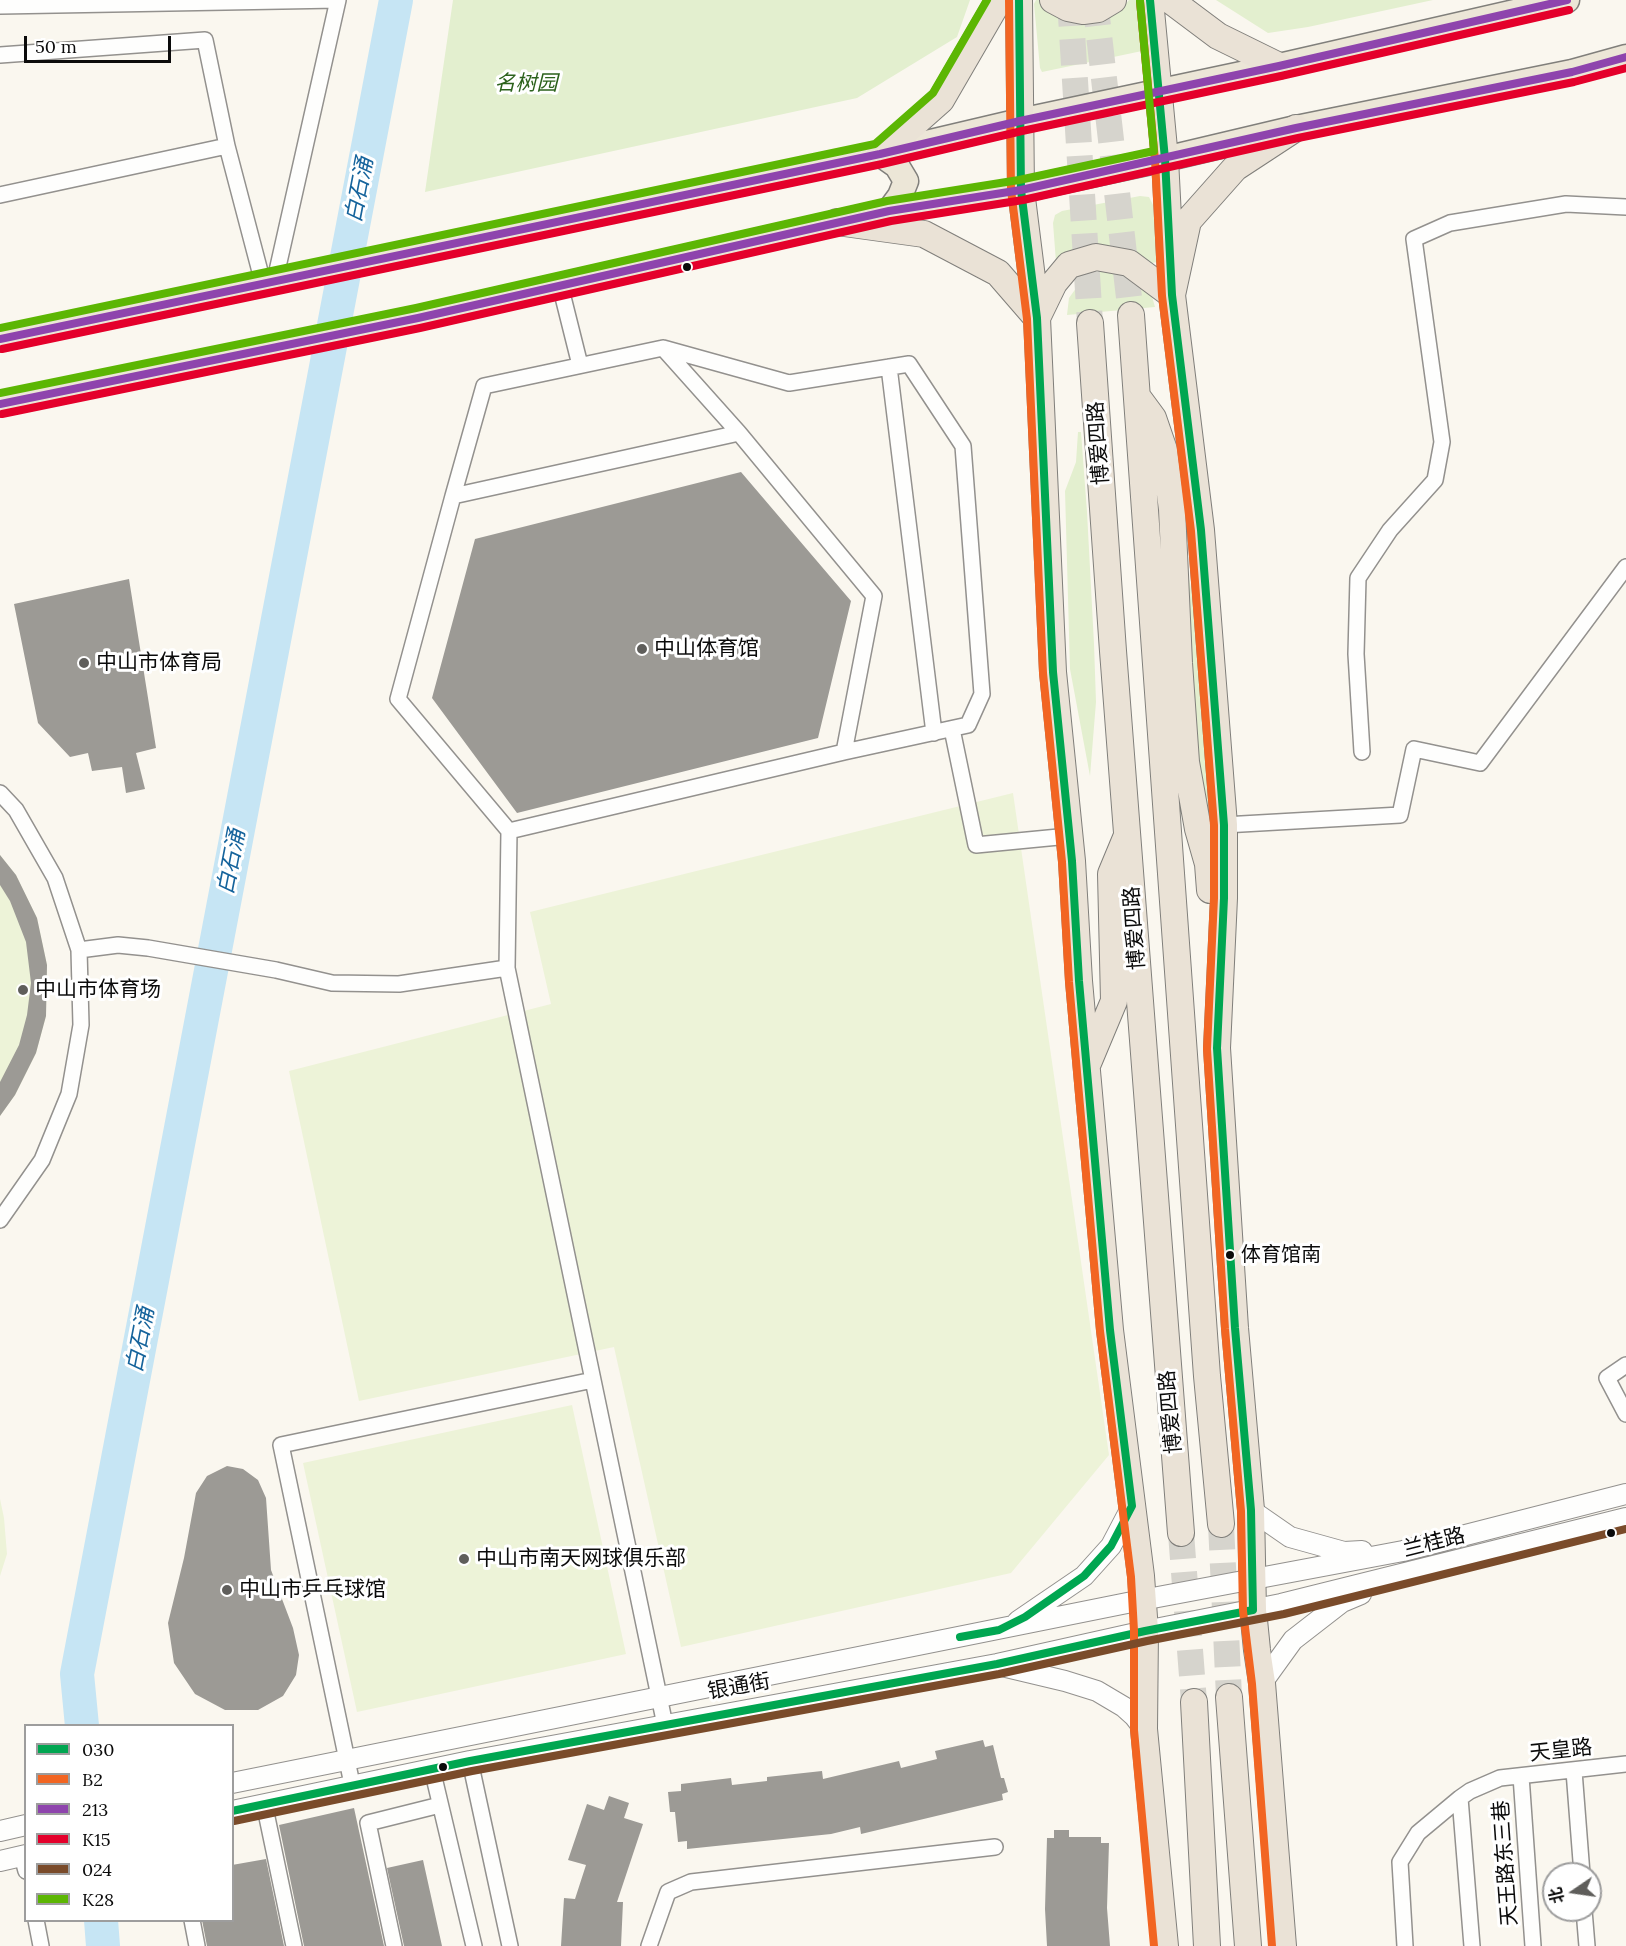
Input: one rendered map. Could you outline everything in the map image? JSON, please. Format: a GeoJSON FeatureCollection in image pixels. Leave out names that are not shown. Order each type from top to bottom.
{"type":"FeatureCollection","features":[{"type":"Feature","properties":{"kind":"highway"},"geometry":{"type":"LineString","coordinates":[[880,154],[941,100],[999,0]]}},
{"type":"Feature","properties":{"kind":"highway"},"geometry":{"type":"LineString","coordinates":[[1019,0],[1021,190],[1037,318],[1053,672],[1110,1330],[1145,1631],[1144,1729],[1165,1946]]}},
{"type":"Feature","properties":{"kind":"highway"},"geometry":{"type":"LineString","coordinates":[[1053,0],[1068,8],[1083,11],[1098,9],[1113,0]]}},
{"type":"Feature","properties":{"kind":"highway"},"geometry":{"type":"LineString","coordinates":[[1150,0],[1165,159],[1172,295],[1201,530],[1224,825],[1224,898],[1217,1048],[1235,1328],[1251,1510],[1254,1610],[1283,1946]]}},
{"type":"Feature","properties":{"kind":"highway"},"geometry":{"type":"LineString","coordinates":[[1170,0],[1218,36],[1279,66]]}},
{"type":"Feature","properties":{"kind":"highway"},"geometry":{"type":"LineString","coordinates":[[1172,295],[1188,221],[1235,168],[1296,128]]}},
{"type":"Feature","properties":{"kind":"highway"},"geometry":{"type":"LineString","coordinates":[[837,222],[924,234],[998,273],[1037,318]]}},
{"type":"Feature","properties":{"kind":"highway"},"geometry":{"type":"LineString","coordinates":[[1037,318],[1054,283],[1069,265],[1096,257],[1129,263],[1172,295]]}},
{"type":"Feature","properties":{"kind":"highway","name":"博爱四路"},"geometry":{"type":"LineString","coordinates":[[1131,315],[1205,1340],[1221,1524]]}},
{"type":"Feature","properties":{"kind":"highway","name":"博爱四路"},"geometry":{"type":"LineString","coordinates":[[1090,323],[1181,1533]]}},
{"type":"Feature","properties":{"kind":"highway"},"geometry":{"type":"LineString","coordinates":[[1136,395],[1153,418],[1164,450],[1172,509],[1186,762],[1198,829],[1208,864],[1212,909],[1210,1010],[1217,1048]]}},
{"type":"Feature","properties":{"kind":"highway"},"geometry":{"type":"LineString","coordinates":[[1086,1066],[1114,1001],[1111,874],[1128,832]]}},
{"type":"Feature","properties":{"kind":"highway"},"geometry":{"type":"LineString","coordinates":[[1229,1696],[1248,1946]]}},
{"type":"Feature","properties":{"kind":"highway"},"geometry":{"type":"LineString","coordinates":[[1194,1702],[1207,1946]]}},
{"type":"Feature","properties":{"kind":"main road"},"geometry":{"type":"LineString","coordinates":[[0,339],[880,154],[1567,0]]}},
{"type":"Feature","properties":{"kind":"main road"},"geometry":{"type":"LineString","coordinates":[[0,404],[394,323],[889,211],[1021,190],[1296,128],[1572,72],[1626,57]]}},
{"type":"Feature","properties":{"kind":"main road"},"geometry":{"type":"LineString","coordinates":[[880,154],[897,166],[906,181],[900,196],[889,211]]}},
{"type":"Feature","properties":{"kind":"street"},"geometry":{"type":"LineString","coordinates":[[0,6],[45,3],[338,0],[269,282]]}},
{"type":"Feature","properties":{"kind":"street"},"geometry":{"type":"LineString","coordinates":[[0,55],[206,40],[228,146],[269,282]]}},
{"type":"Feature","properties":{"kind":"street"},"geometry":{"type":"LineString","coordinates":[[0,193],[228,146]]}},
{"type":"Feature","properties":{"kind":"street"},"geometry":{"type":"LineString","coordinates":[[1362,752],[1356,654],[1358,578],[1390,530],[1435,480],[1442,442],[1414,239],[1449,223],[1566,204],[1626,207]]}},
{"type":"Feature","properties":{"kind":"street"},"geometry":{"type":"LineString","coordinates":[[560,285],[580,365]]}},
{"type":"Feature","properties":{"kind":"street"},"geometry":{"type":"LineString","coordinates":[[663,348],[739,433],[874,596],[844,752]]}},
{"type":"Feature","properties":{"kind":"street"},"geometry":{"type":"LineString","coordinates":[[509,831],[968,725],[982,694],[963,446],[909,364],[789,383],[663,348],[484,386],[398,699],[509,831],[507,968],[665,1725]]}},
{"type":"Feature","properties":{"kind":"street"},"geometry":{"type":"LineString","coordinates":[[889,367],[934,733]]}},
{"type":"Feature","properties":{"kind":"street"},"geometry":{"type":"LineString","coordinates":[[453,496],[739,433]]}},
{"type":"Feature","properties":{"kind":"street"},"geometry":{"type":"LineString","coordinates":[[1224,825],[1400,815],[1414,749],[1480,763],[1626,567]]}},
{"type":"Feature","properties":{"kind":"street"},"geometry":{"type":"LineString","coordinates":[[952,729],[976,845],[1069,836]]}},
{"type":"Feature","properties":{"kind":"street"},"geometry":{"type":"LineString","coordinates":[[0,793],[16,810],[55,878],[79,950],[81,1025],[69,1094],[42,1160],[0,1220]]}},
{"type":"Feature","properties":{"kind":"street"},"geometry":{"type":"LineString","coordinates":[[79,950],[118,945],[185,953],[332,983],[399,984],[507,968]]}},
{"type":"Feature","properties":{"kind":"street"},"geometry":{"type":"LineString","coordinates":[[1626,1365],[1607,1378],[1626,1414]]}},
{"type":"Feature","properties":{"kind":"street"},"geometry":{"type":"LineString","coordinates":[[352,1784],[281,1445],[593,1380]]}},
{"type":"Feature","properties":{"kind":"street","name":"兰桂路"},"geometry":{"type":"LineString","coordinates":[[1252,1580],[1404,1551],[1626,1494]]}},
{"type":"Feature","properties":{"kind":"street"},"geometry":{"type":"LineString","coordinates":[[999,1630],[1025,1617],[1084,1576],[1111,1546],[1132,1506]]}},
{"type":"Feature","properties":{"kind":"street"},"geometry":{"type":"LineString","coordinates":[[1251,1510],[1290,1537],[1344,1552],[1404,1551]]}},
{"type":"Feature","properties":{"kind":"street","name":"兰桂路"},"geometry":{"type":"LineString","coordinates":[[1254,1610],[1410,1574],[1626,1518]]}},
{"type":"Feature","properties":{"kind":"street"},"geometry":{"type":"LineString","coordinates":[[1262,1683],[1293,1640],[1342,1602],[1410,1574]]}},
{"type":"Feature","properties":{"kind":"street","name":"银通街"},"geometry":{"type":"LineString","coordinates":[[234,1783],[1142,1600],[1252,1580]]}},
{"type":"Feature","properties":{"kind":"street","name":"银通街"},"geometry":{"type":"LineString","coordinates":[[234,1810],[470,1761],[997,1664],[1145,1631],[1254,1610]]}},
{"type":"Feature","properties":{"kind":"street"},"geometry":{"type":"LineString","coordinates":[[997,1664],[1097,1691],[1124,1707],[1144,1729]]}},
{"type":"Feature","properties":{"kind":"street"},"geometry":{"type":"LineString","coordinates":[[470,1761],[510,1946]]}},
{"type":"Feature","properties":{"kind":"street","name":"天皇路"},"geometry":{"type":"LineString","coordinates":[[1405,1946],[1400,1862],[1418,1833],[1460,1798],[1500,1778],[1626,1764]]}},
{"type":"Feature","properties":{"kind":"street"},"geometry":{"type":"LineString","coordinates":[[432,1769],[474,1946]]}},
{"type":"Feature","properties":{"kind":"street"},"geometry":{"type":"LineString","coordinates":[[1574,1771],[1581,1862]]}},
{"type":"Feature","properties":{"kind":"street","name":"天王路东三巷"},"geometry":{"type":"LineString","coordinates":[[1521,1776],[1533,1946]]}},
{"type":"Feature","properties":{"kind":"street"},"geometry":{"type":"LineString","coordinates":[[1460,1798],[1472,1946]]}},
{"type":"Feature","properties":{"kind":"street"},"geometry":{"type":"LineString","coordinates":[[264,1803],[294,1946]]}},
{"type":"Feature","properties":{"kind":"street"},"geometry":{"type":"LineString","coordinates":[[394,1946],[368,1823],[440,1805]]}},
{"type":"Feature","properties":{"kind":"street"},"geometry":{"type":"LineString","coordinates":[[0,1830],[24,1825]]}},
{"type":"Feature","properties":{"kind":"street"},"geometry":{"type":"LineString","coordinates":[[649,1946],[668,1892],[691,1882],[995,1847]]}},
{"type":"Feature","properties":{"kind":"street"},"geometry":{"type":"LineString","coordinates":[[0,1861],[24,1861]]}},
{"type":"Feature","properties":{"kind":"street"},"geometry":{"type":"LineString","coordinates":[[36,1922],[41,1946]]}},
{"type":"Feature","properties":{"kind":"street"},"geometry":{"type":"LineString","coordinates":[[192,1922],[197,1946]]}},
{"type":"Feature","properties":{"kind":"street"},"geometry":{"type":"LineString","coordinates":[[1585,1922],[1587,1946]]}},
{"type":"Feature","properties":{"kind":"green space","name":"名树园"},"geometry":{"type":"Polygon","coordinates":[[[453,0],[970,0],[957,37],[857,98],[425,192],[453,0]]]}},
{"type":"Feature","properties":{"kind":"green space"},"geometry":{"type":"Polygon","coordinates":[[[1036,0],[1040,0],[1048,10],[1124,6],[1129,0],[1140,0],[1142,51],[1042,72],[1034,4],[1036,0]]]}},
{"type":"Feature","properties":{"kind":"green space"},"geometry":{"type":"Polygon","coordinates":[[[1216,0],[1433,0],[1308,27],[1268,33],[1216,0]]]}},
{"type":"Feature","properties":{"kind":"green space"},"geometry":{"type":"Polygon","coordinates":[[[1140,196],[1149,197],[1153,205],[1158,262],[1152,263],[1140,255],[1120,250],[1057,275],[1053,223],[1055,215],[1062,211],[1140,196]]]}},
{"type":"Feature","properties":{"kind":"green space"},"geometry":{"type":"Polygon","coordinates":[[[1118,269],[1151,293],[1155,307],[1067,315],[1069,298],[1079,284],[1100,271],[1118,269]]]}},
{"type":"Feature","properties":{"kind":"green space"},"geometry":{"type":"Polygon","coordinates":[[[1078,432],[1081,432],[1094,644],[1096,702],[1090,776],[1070,669],[1065,491],[1076,462],[1078,432]]]}},
{"type":"Feature","properties":{"kind":"green space"},"geometry":{"type":"Polygon","coordinates":[[[1179,525],[1197,621],[1217,875],[1197,791],[1179,525]]]}},
{"type":"Feature","properties":{"kind":"green space"},"geometry":{"type":"Polygon","coordinates":[[[1013,793],[1109,1455],[1011,1573],[681,1647],[614,1347],[359,1401],[289,1071],[551,1004],[530,912],[1013,793]]]}},
{"type":"Feature","properties":{"kind":"green space","name":"中山市体育场"},"geometry":{"type":"Polygon","coordinates":[[[0,855],[16,875],[37,918],[47,965],[46,1016],[36,1053],[15,1095],[0,1116],[0,855]]]}},
{"type":"Feature","properties":{"kind":"green space","name":"中山市南天网球俱乐部"},"geometry":{"type":"Polygon","coordinates":[[[572,1405],[626,1654],[357,1712],[303,1463],[572,1405]]]}},
{"type":"Feature","properties":{"kind":"green space"},"geometry":{"type":"Polygon","coordinates":[[[0,1499],[7,1554],[0,1576],[0,1499]]]}},
{"type":"Feature","properties":{"kind":"building","name":"中山体育馆"},"geometry":{"type":"Polygon","coordinates":[[[741,472],[851,601],[818,738],[517,813],[432,698],[475,539],[741,472]]]}},
{"type":"Feature","properties":{"kind":"building","name":"中山市体育局"},"geometry":{"type":"Polygon","coordinates":[[[129,579],[156,748],[136,753],[145,789],[126,793],[122,767],[92,771],[88,753],[70,757],[38,723],[14,604],[129,579]]]}},
{"type":"Feature","properties":{"kind":"building"},"geometry":{"type":"Polygon","coordinates":[[[0,855],[16,875],[37,918],[47,965],[46,1016],[36,1053],[15,1095],[0,1116],[0,1082],[19,1045],[27,1015],[31,983],[26,942],[10,901],[0,885],[0,855]]]}},
{"type":"Feature","properties":{"kind":"building","name":"中山市乒乓球馆"},"geometry":{"type":"Polygon","coordinates":[[[227,1466],[243,1469],[258,1480],[266,1498],[271,1570],[293,1628],[299,1655],[296,1675],[283,1696],[258,1710],[225,1710],[195,1694],[174,1663],[168,1623],[184,1558],[196,1493],[207,1476],[227,1466]]]}},
{"type":"Feature","properties":{"kind":"building"},"geometry":{"type":"Polygon","coordinates":[[[983,1740],[985,1747],[993,1745],[1001,1778],[1004,1778],[1008,1792],[1002,1794],[1003,1800],[861,1834],[860,1827],[831,1834],[687,1849],[687,1841],[678,1842],[675,1812],[670,1812],[668,1792],[681,1791],[681,1784],[731,1778],[732,1785],[767,1781],[767,1777],[822,1771],[823,1779],[899,1761],[901,1768],[937,1759],[935,1751],[983,1740]]]}},
{"type":"Feature","properties":{"kind":"building"},"geometry":{"type":"Polygon","coordinates":[[[609,1796],[629,1803],[624,1818],[643,1824],[617,1902],[623,1902],[621,1946],[561,1946],[564,1898],[575,1899],[586,1865],[568,1860],[587,1804],[604,1810],[609,1796]]]}},
{"type":"Feature","properties":{"kind":"building"},"geometry":{"type":"Polygon","coordinates":[[[354,1808],[384,1946],[304,1946],[279,1825],[354,1808]]]}},
{"type":"Feature","properties":{"kind":"building"},"geometry":{"type":"Polygon","coordinates":[[[1054,1830],[1069,1830],[1069,1837],[1101,1837],[1101,1843],[1109,1843],[1107,1908],[1110,1946],[1047,1946],[1045,1909],[1047,1838],[1054,1838],[1054,1830]]]}},
{"type":"Feature","properties":{"kind":"building"},"geometry":{"type":"Polygon","coordinates":[[[266,1859],[284,1946],[207,1946],[202,1922],[234,1922],[234,1865],[266,1859]]]}},
{"type":"Feature","properties":{"kind":"building"},"geometry":{"type":"Polygon","coordinates":[[[423,1860],[442,1946],[404,1946],[387,1868],[423,1860]]]}},
{"type":"Feature","properties":{"kind":"waterway","name":"白石涌"},"geometry":{"type":"LineString","coordinates":[[82,1724],[77,1674],[396,0]]}},
{"type":"Feature","properties":{"kind":"waterway","name":"白石涌"},"geometry":{"type":"LineString","coordinates":[[101,1922],[103,1946]]}},
{"type":"Feature","properties":{"kind":"tunnel"},"geometry":{"type":"LineString","coordinates":[[1070,0],[1090,323]]}},
{"type":"Feature","properties":{"kind":"tunnel"},"geometry":{"type":"LineString","coordinates":[[1095,0],[1131,315]]}},
{"type":"Feature","properties":{"kind":"tunnel"},"geometry":{"type":"LineString","coordinates":[[1221,1524],[1229,1697]]}},
{"type":"Feature","properties":{"kind":"tunnel"},"geometry":{"type":"LineString","coordinates":[[1181,1533],[1194,1702]]}},
{"type":"Feature","properties":{"kind":"transit line","name":"K28"},"geometry":{"type":"LineString","coordinates":[[0,328],[875,144],[933,93],[987,0]]}},
{"type":"Feature","properties":{"kind":"transit line","name":"B2"},"geometry":{"type":"LineString","coordinates":[[1009,0],[1011,190],[1027,319],[1043,673],[1062,862],[1069,982],[1100,1331],[1131,1577],[1134,1631],[1134,1730],[1154,1946]]}},
{"type":"Feature","properties":{"kind":"transit line","name":"030"},"geometry":{"type":"LineString","coordinates":[[960,1637],[999,1630],[1025,1617],[1084,1576],[1111,1546],[1132,1506],[1110,1330],[1079,981],[1072,861],[1053,672],[1037,318],[1021,190],[1019,0]]}},
{"type":"Feature","properties":{"kind":"transit line","name":"030"},"geometry":{"type":"LineString","coordinates":[[234,1811],[470,1761],[997,1664],[1253,1610],[1251,1510],[1235,1328],[1217,1048],[1224,898],[1224,825],[1201,530],[1172,295],[1165,159],[1150,0]]}},
{"type":"Feature","properties":{"kind":"transit line","name":"213"},"geometry":{"type":"LineString","coordinates":[[0,339],[880,154],[1567,0]]}},
{"type":"Feature","properties":{"kind":"transit line","name":"B2"},"geometry":{"type":"LineString","coordinates":[[1140,1],[1155,160],[1162,296],[1191,531],[1214,825],[1214,898],[1207,1049],[1225,1329],[1241,1511],[1243,1611],[1252,1684],[1272,1946]]}},
{"type":"Feature","properties":{"kind":"transit line","name":"K28"},"geometry":{"type":"LineString","coordinates":[[0,393],[416,308],[887,201],[1019,180],[1154,151],[1140,1]]}},
{"type":"Feature","properties":{"kind":"transit line","name":"K15"},"geometry":{"type":"LineString","coordinates":[[2,349],[882,164],[1569,10]]}},
{"type":"Feature","properties":{"kind":"transit line","name":"213"},"geometry":{"type":"LineString","coordinates":[[0,404],[418,318],[889,211],[1021,190],[1296,128],[1572,72],[1626,57]]}},
{"type":"Feature","properties":{"kind":"transit line","name":"K15"},"geometry":{"type":"LineString","coordinates":[[2,414],[420,328],[891,221],[1023,200],[1298,138],[1574,82],[1626,68]]}},
{"type":"Feature","properties":{"kind":"transit line","name":"024"},"geometry":{"type":"LineString","coordinates":[[234,1821],[472,1771],[999,1674],[1147,1641],[1284,1614],[1626,1529]]}},
{"type":"Feature","properties":{"kind":"place","name":"中山体育馆"},"geometry":{"type":"Point","coordinates":[642,649]}},
{"type":"Feature","properties":{"kind":"place","name":"中山市体育局"},"geometry":{"type":"Point","coordinates":[84,663]}},
{"type":"Feature","properties":{"kind":"place","name":"中山市体育场"},"geometry":{"type":"Point","coordinates":[23,990]}},
{"type":"Feature","properties":{"kind":"place","name":"体育馆南"},"geometry":{"type":"Point","coordinates":[1230,1255]}},
{"type":"Feature","properties":{"kind":"place","name":"中山市南天网球俱乐部"},"geometry":{"type":"Point","coordinates":[464,1559]}},
{"type":"Feature","properties":{"kind":"place","name":"中山市乒乓球馆"},"geometry":{"type":"Point","coordinates":[227,1590]}}]}
